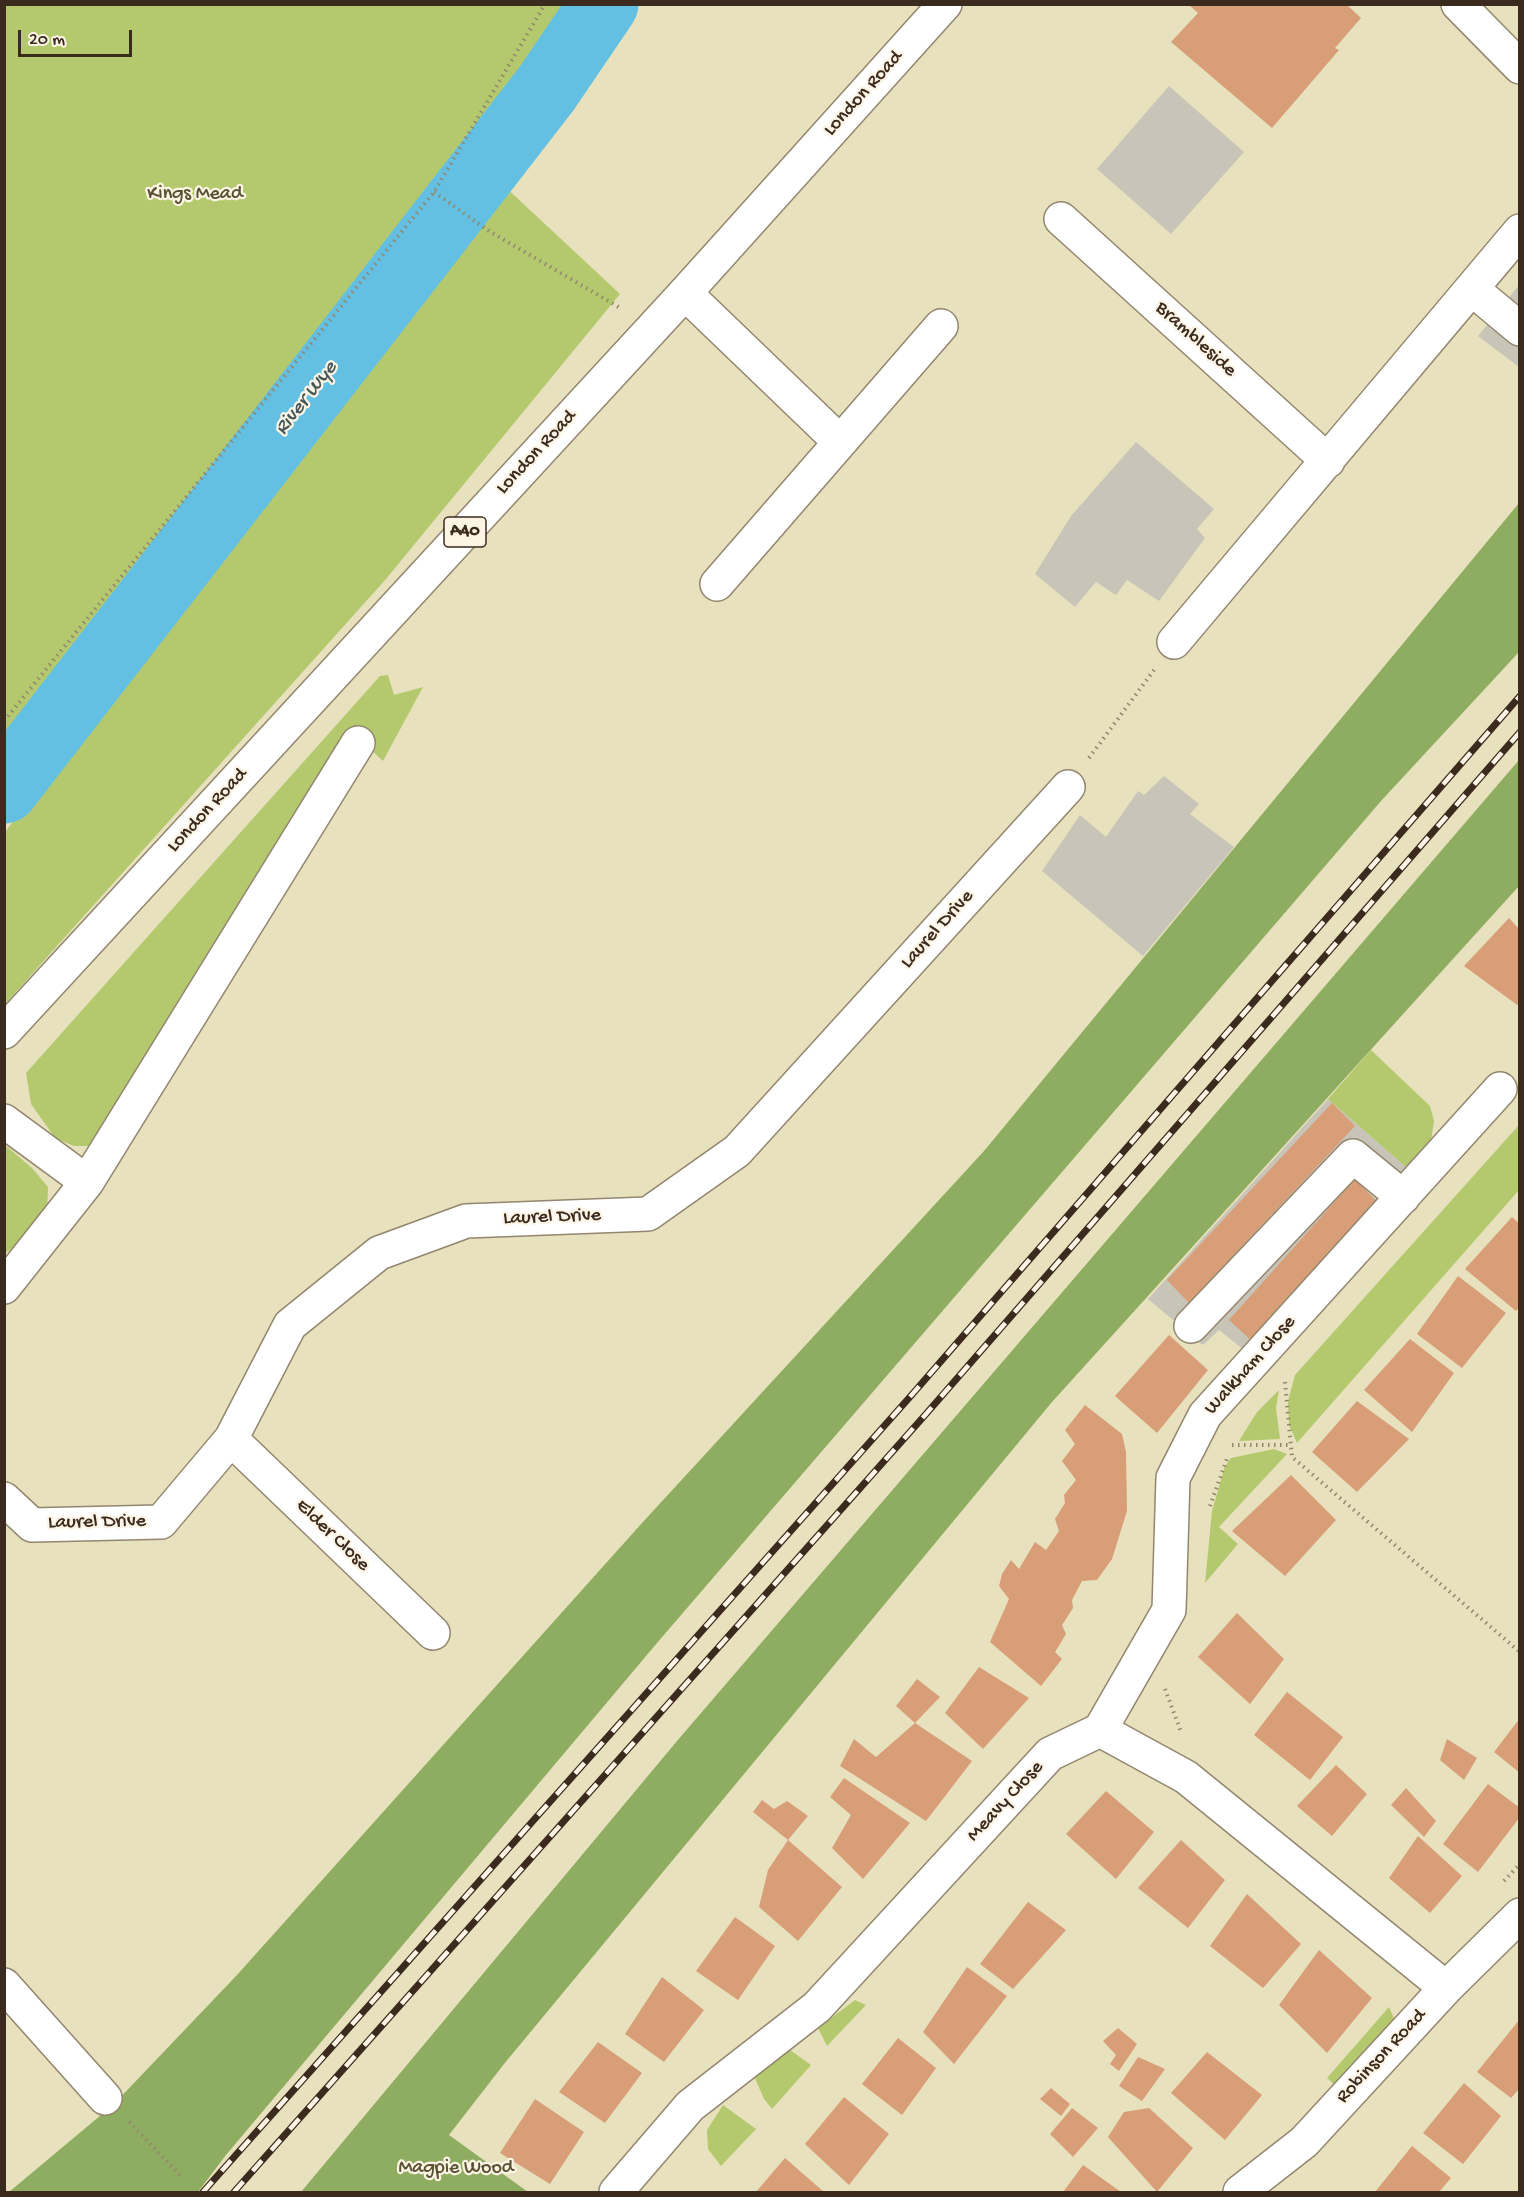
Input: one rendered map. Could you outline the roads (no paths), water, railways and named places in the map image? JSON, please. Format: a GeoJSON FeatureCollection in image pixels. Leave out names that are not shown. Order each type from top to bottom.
{"type":"FeatureCollection","features":[{"type":"Feature","properties":{"kind":"street","name":"London Road"},"geometry":{"type":"LineString","coordinates":[[4,1032],[685,293],[945,4]]}},
{"type":"Feature","properties":{"kind":"street"},"geometry":{"type":"LineString","coordinates":[[1458,4],[1520,67]]}},
{"type":"Feature","properties":{"kind":"street","name":"Brambleside"},"geometry":{"type":"LineString","coordinates":[[1061,219],[1328,461]]}},
{"type":"Feature","properties":{"kind":"street"},"geometry":{"type":"LineString","coordinates":[[1174,642],[1520,231]]}},
{"type":"Feature","properties":{"kind":"street"},"geometry":{"type":"LineString","coordinates":[[1472,289],[1520,329]]}},
{"type":"Feature","properties":{"kind":"street"},"geometry":{"type":"LineString","coordinates":[[685,293],[840,442]]}},
{"type":"Feature","properties":{"kind":"street"},"geometry":{"type":"LineString","coordinates":[[717,584],[941,326]]}},
{"type":"Feature","properties":{"kind":"street"},"geometry":{"type":"LineString","coordinates":[[4,1287],[87,1182],[358,743]]}},
{"type":"Feature","properties":{"kind":"street","name":"Laurel Drive"},"geometry":{"type":"LineString","coordinates":[[4,1499],[32,1525],[161,1522],[231,1439],[290,1325],[379,1253],[466,1221],[648,1214],[737,1151],[1068,787]]}},
{"type":"Feature","properties":{"kind":"street","name":"Walkham Close"},"geometry":{"type":"LineString","coordinates":[[1100,1730],[1169,1610],[1173,1478],[1205,1415],[1500,1089]]}},
{"type":"Feature","properties":{"kind":"street"},"geometry":{"type":"LineString","coordinates":[[4,1121],[87,1182]]}},
{"type":"Feature","properties":{"kind":"street"},"geometry":{"type":"LineString","coordinates":[[1191,1326],[1353,1156],[1403,1197]]}},
{"type":"Feature","properties":{"kind":"street","name":"Elder Close"},"geometry":{"type":"LineString","coordinates":[[231,1439],[433,1634]]}},
{"type":"Feature","properties":{"kind":"street"},"geometry":{"type":"LineString","coordinates":[[1100,1730],[1186,1777],[1446,1988]]}},
{"type":"Feature","properties":{"kind":"street","name":"Meavy Close"},"geometry":{"type":"LineString","coordinates":[[616,2193],[690,2106],[817,2007],[1050,1754],[1100,1730]]}},
{"type":"Feature","properties":{"kind":"street","name":"Robinson Road"},"geometry":{"type":"LineString","coordinates":[[1240,2193],[1304,2142],[1446,1988],[1518,1924]]}},
{"type":"Feature","properties":{"kind":"street"},"geometry":{"type":"LineString","coordinates":[[4,1985],[105,2098]]}},
{"type":"Feature","properties":{"kind":"waterway","name":"River Wye"},"geometry":{"type":"LineString","coordinates":[[4,789],[547,88],[604,4]]}},
{"type":"Feature","properties":{"kind":"railway"},"geometry":{"type":"LineString","coordinates":[[203,2192],[909,1398],[1520,696]]}},
{"type":"Feature","properties":{"kind":"railway"},"geometry":{"type":"LineString","coordinates":[[234,2192],[926,1414],[1520,732]]}},
{"type":"Feature","properties":{"kind":"park label","name":"Kings Mead"},"geometry":{"type":"Point","coordinates":[195,195]}},
{"type":"Feature","properties":{"kind":"park label","name":"Magpie Wood"},"geometry":{"type":"Point","coordinates":[456,2169]}}]}
